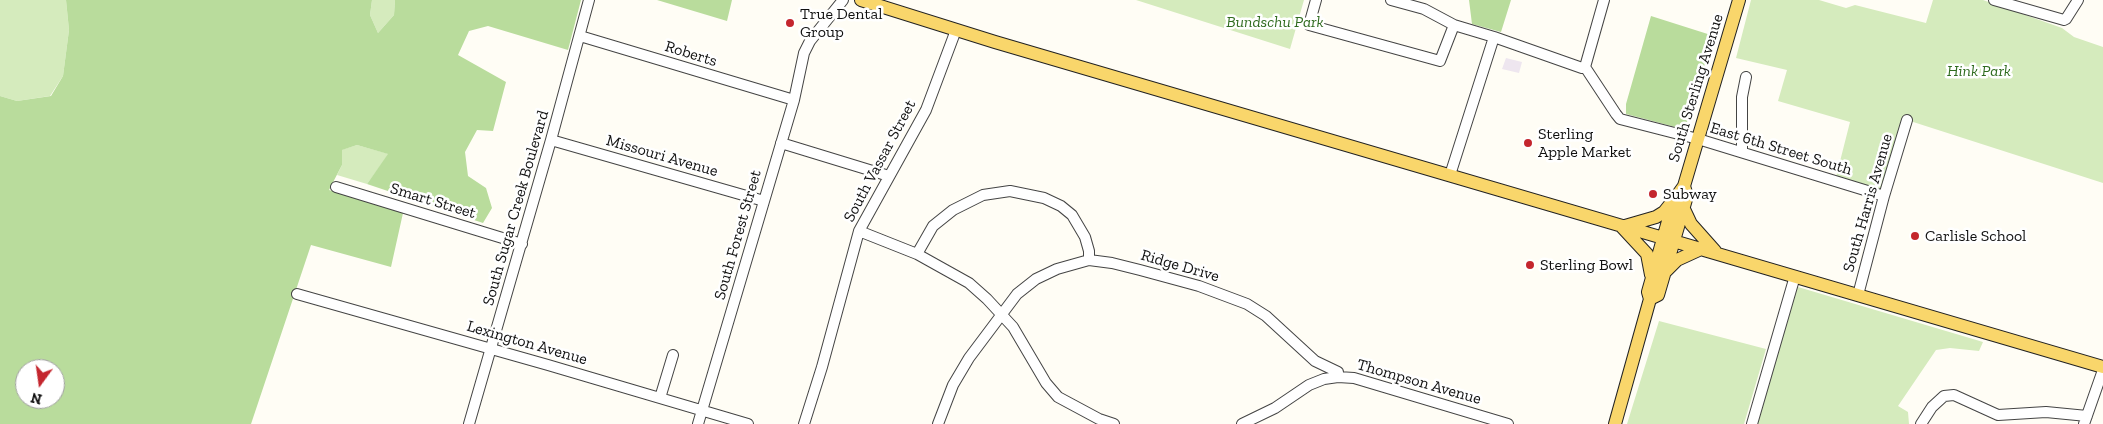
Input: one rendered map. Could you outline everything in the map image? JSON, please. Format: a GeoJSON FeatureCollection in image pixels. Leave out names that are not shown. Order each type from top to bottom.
{"type":"FeatureCollection","features":[{"type":"Feature","properties":{"kind":"main road"},"geometry":{"type":"LineString","coordinates":[[861,0],[956,30],[1795,276],[2103,369]]}},
{"type":"Feature","properties":{"kind":"main road","name":"South Sterling Avenue"},"geometry":{"type":"LineString","coordinates":[[1650,299],[1658,295],[1664,273],[1669,239],[1679,204],[1686,196],[1684,186],[1739,0]]}},
{"type":"Feature","properties":{"kind":"main road"},"geometry":{"type":"LineString","coordinates":[[1622,225],[1656,217],[1679,204],[1691,224],[1716,253]]}},
{"type":"Feature","properties":{"kind":"main road"},"geometry":{"type":"LineString","coordinates":[[1622,225],[1648,254],[1651,279]]}},
{"type":"Feature","properties":{"kind":"main road","name":"South Sterling Avenue"},"geometry":{"type":"LineString","coordinates":[[1615,424],[1650,299],[1648,292],[1651,279],[1669,239]]}},
{"type":"Feature","properties":{"kind":"main road"},"geometry":{"type":"LineString","coordinates":[[1664,273],[1677,260],[1701,249]]}},
{"type":"Feature","properties":{"kind":"street","name":"South Sugar Creek Boulevard"},"geometry":{"type":"LineString","coordinates":[[470,424],[589,0]]}},
{"type":"Feature","properties":{"kind":"street","name":"South Forest Street"},"geometry":{"type":"LineString","coordinates":[[698,424],[794,100],[804,53],[810,41],[843,0]]}},
{"type":"Feature","properties":{"kind":"street"},"geometry":{"type":"LineString","coordinates":[[1316,0],[1309,25],[1440,61],[1454,25]]}},
{"type":"Feature","properties":{"kind":"street"},"geometry":{"type":"LineString","coordinates":[[1391,0],[1424,9],[1454,25],[1582,68],[1585,67],[1604,0]]}},
{"type":"Feature","properties":{"kind":"street"},"geometry":{"type":"LineString","coordinates":[[1994,0],[2064,20],[2078,0]]}},
{"type":"Feature","properties":{"kind":"street","name":"South Vassar Street"},"geometry":{"type":"LineString","coordinates":[[804,424],[822,367],[859,231],[868,211],[890,176],[926,110],[956,30]]}},
{"type":"Feature","properties":{"kind":"street","name":"Roberts"},"geometry":{"type":"LineString","coordinates":[[580,36],[794,100]]}},
{"type":"Feature","properties":{"kind":"street"},"geometry":{"type":"LineString","coordinates":[[1450,175],[1494,37]]}},
{"type":"Feature","properties":{"kind":"street","name":"East 6th Street South"},"geometry":{"type":"LineString","coordinates":[[1585,67],[1620,119],[1698,139],[1884,196]]}},
{"type":"Feature","properties":{"kind":"street"},"geometry":{"type":"LineString","coordinates":[[1742,152],[1742,97],[1746,77]]}},
{"type":"Feature","properties":{"kind":"street","name":"South Harris Avenue"},"geometry":{"type":"LineString","coordinates":[[1858,295],[1884,196],[1907,120]]}},
{"type":"Feature","properties":{"kind":"street","name":"Missouri Avenue"},"geometry":{"type":"LineString","coordinates":[[551,140],[764,201]]}},
{"type":"Feature","properties":{"kind":"street"},"geometry":{"type":"LineString","coordinates":[[781,143],[890,176]]}},
{"type":"Feature","properties":{"kind":"street","name":"Smart Street"},"geometry":{"type":"LineString","coordinates":[[336,187],[522,244]]}},
{"type":"Feature","properties":{"kind":"street"},"geometry":{"type":"LineString","coordinates":[[917,254],[934,226],[953,210],[983,195],[1010,191],[1044,198],[1061,206],[1072,215],[1086,236],[1089,260]]}},
{"type":"Feature","properties":{"kind":"street"},"geometry":{"type":"LineString","coordinates":[[859,231],[917,254],[969,283],[1001,314],[1023,342],[1046,383],[1058,397],[1086,413],[1114,424]]}},
{"type":"Feature","properties":{"kind":"street","name":"Ridge Drive"},"geometry":{"type":"LineString","coordinates":[[938,424],[953,385],[969,358],[1017,294],[1036,279],[1057,269],[1089,260],[1112,263],[1149,272],[1199,286],[1248,304],[1266,316],[1315,361],[1338,372],[1338,377]]}},
{"type":"Feature","properties":{"kind":"street"},"geometry":{"type":"LineString","coordinates":[[1752,424],[1795,276]]}},
{"type":"Feature","properties":{"kind":"street","name":"Lexington Avenue"},"geometry":{"type":"LineString","coordinates":[[297,294],[703,409],[748,424]]}},
{"type":"Feature","properties":{"kind":"street"},"geometry":{"type":"LineString","coordinates":[[660,398],[673,354]]}},
{"type":"Feature","properties":{"kind":"street"},"geometry":{"type":"LineString","coordinates":[[1921,424],[1932,407],[1944,396],[1954,395],[1998,415],[2046,412],[2085,420],[2103,369]]}},
{"type":"Feature","properties":{"kind":"street","name":"Thompson Avenue"},"geometry":{"type":"LineString","coordinates":[[1242,424],[1276,408],[1309,385],[1324,379],[1338,377],[1354,378],[1508,424]]}},
{"type":"Feature","properties":{"kind":"shaded area"},"geometry":{"type":"Polygon","coordinates":[[[1506,58],[1522,62],[1519,73],[1502,69],[1506,58]]]}},
{"type":"Feature","properties":{"kind":"green space"},"geometry":{"type":"Polygon","coordinates":[[[0,0],[66,0],[69,30],[63,76],[50,96],[17,101],[0,96],[0,0]]]}},
{"type":"Feature","properties":{"kind":"green space"},"geometry":{"type":"Polygon","coordinates":[[[66,0],[372,0],[370,15],[378,33],[394,15],[395,0],[581,0],[568,50],[488,26],[469,31],[458,55],[506,82],[493,131],[477,130],[465,152],[468,176],[486,188],[492,208],[483,223],[367,184],[388,154],[357,145],[342,150],[342,165],[329,190],[403,213],[391,267],[311,245],[251,424],[0,424],[0,96],[17,101],[51,96],[63,76],[69,30],[66,0]]]}},
{"type":"Feature","properties":{"kind":"green space"},"geometry":{"type":"Polygon","coordinates":[[[372,0],[395,0],[394,15],[378,33],[370,15],[372,0]]]}},
{"type":"Feature","properties":{"kind":"green space"},"geometry":{"type":"Polygon","coordinates":[[[657,0],[732,0],[727,21],[657,0]]]}},
{"type":"Feature","properties":{"kind":"green space","name":"Bundschu Park"},"geometry":{"type":"Polygon","coordinates":[[[1136,0],[1304,0],[1290,49],[1136,0]]]}},
{"type":"Feature","properties":{"kind":"green space"},"geometry":{"type":"Polygon","coordinates":[[[1469,0],[1511,0],[1501,32],[1472,24],[1469,0]]]}},
{"type":"Feature","properties":{"kind":"green space","name":"Hink Park"},"geometry":{"type":"Polygon","coordinates":[[[1751,0],[1819,0],[1846,8],[1855,5],[1926,23],[1933,0],[1983,0],[2062,28],[2074,37],[2103,47],[2103,183],[1907,120],[1884,196],[1835,181],[1850,122],[1778,101],[1787,70],[1736,58],[1751,0]]]}},
{"type":"Feature","properties":{"kind":"green space"},"geometry":{"type":"Polygon","coordinates":[[[1651,16],[1714,36],[1687,122],[1679,128],[1626,114],[1626,104],[1651,16]]]}},
{"type":"Feature","properties":{"kind":"green space"},"geometry":{"type":"Polygon","coordinates":[[[357,145],[389,154],[367,184],[337,175],[342,165],[341,150],[357,145]]]}},
{"type":"Feature","properties":{"kind":"green space"},"geometry":{"type":"Polygon","coordinates":[[[1798,287],[1983,342],[1979,351],[1950,348],[1936,350],[1898,406],[1908,412],[1909,424],[1755,424],[1793,293],[1798,287]]]}},
{"type":"Feature","properties":{"kind":"green space"},"geometry":{"type":"Polygon","coordinates":[[[1659,321],[1766,349],[1744,424],[1627,424],[1659,321]]]}},
{"type":"Feature","properties":{"kind":"place","name":"True Dental Group"},"geometry":{"type":"Point","coordinates":[790,23]}},
{"type":"Feature","properties":{"kind":"place","name":"Sterling Apple Market"},"geometry":{"type":"Point","coordinates":[1528,143]}},
{"type":"Feature","properties":{"kind":"place","name":"Subway"},"geometry":{"type":"Point","coordinates":[1653,194]}},
{"type":"Feature","properties":{"kind":"place","name":"Carlisle School"},"geometry":{"type":"Point","coordinates":[1915,236]}},
{"type":"Feature","properties":{"kind":"place","name":"Sterling Bowl"},"geometry":{"type":"Point","coordinates":[1530,265]}}]}
